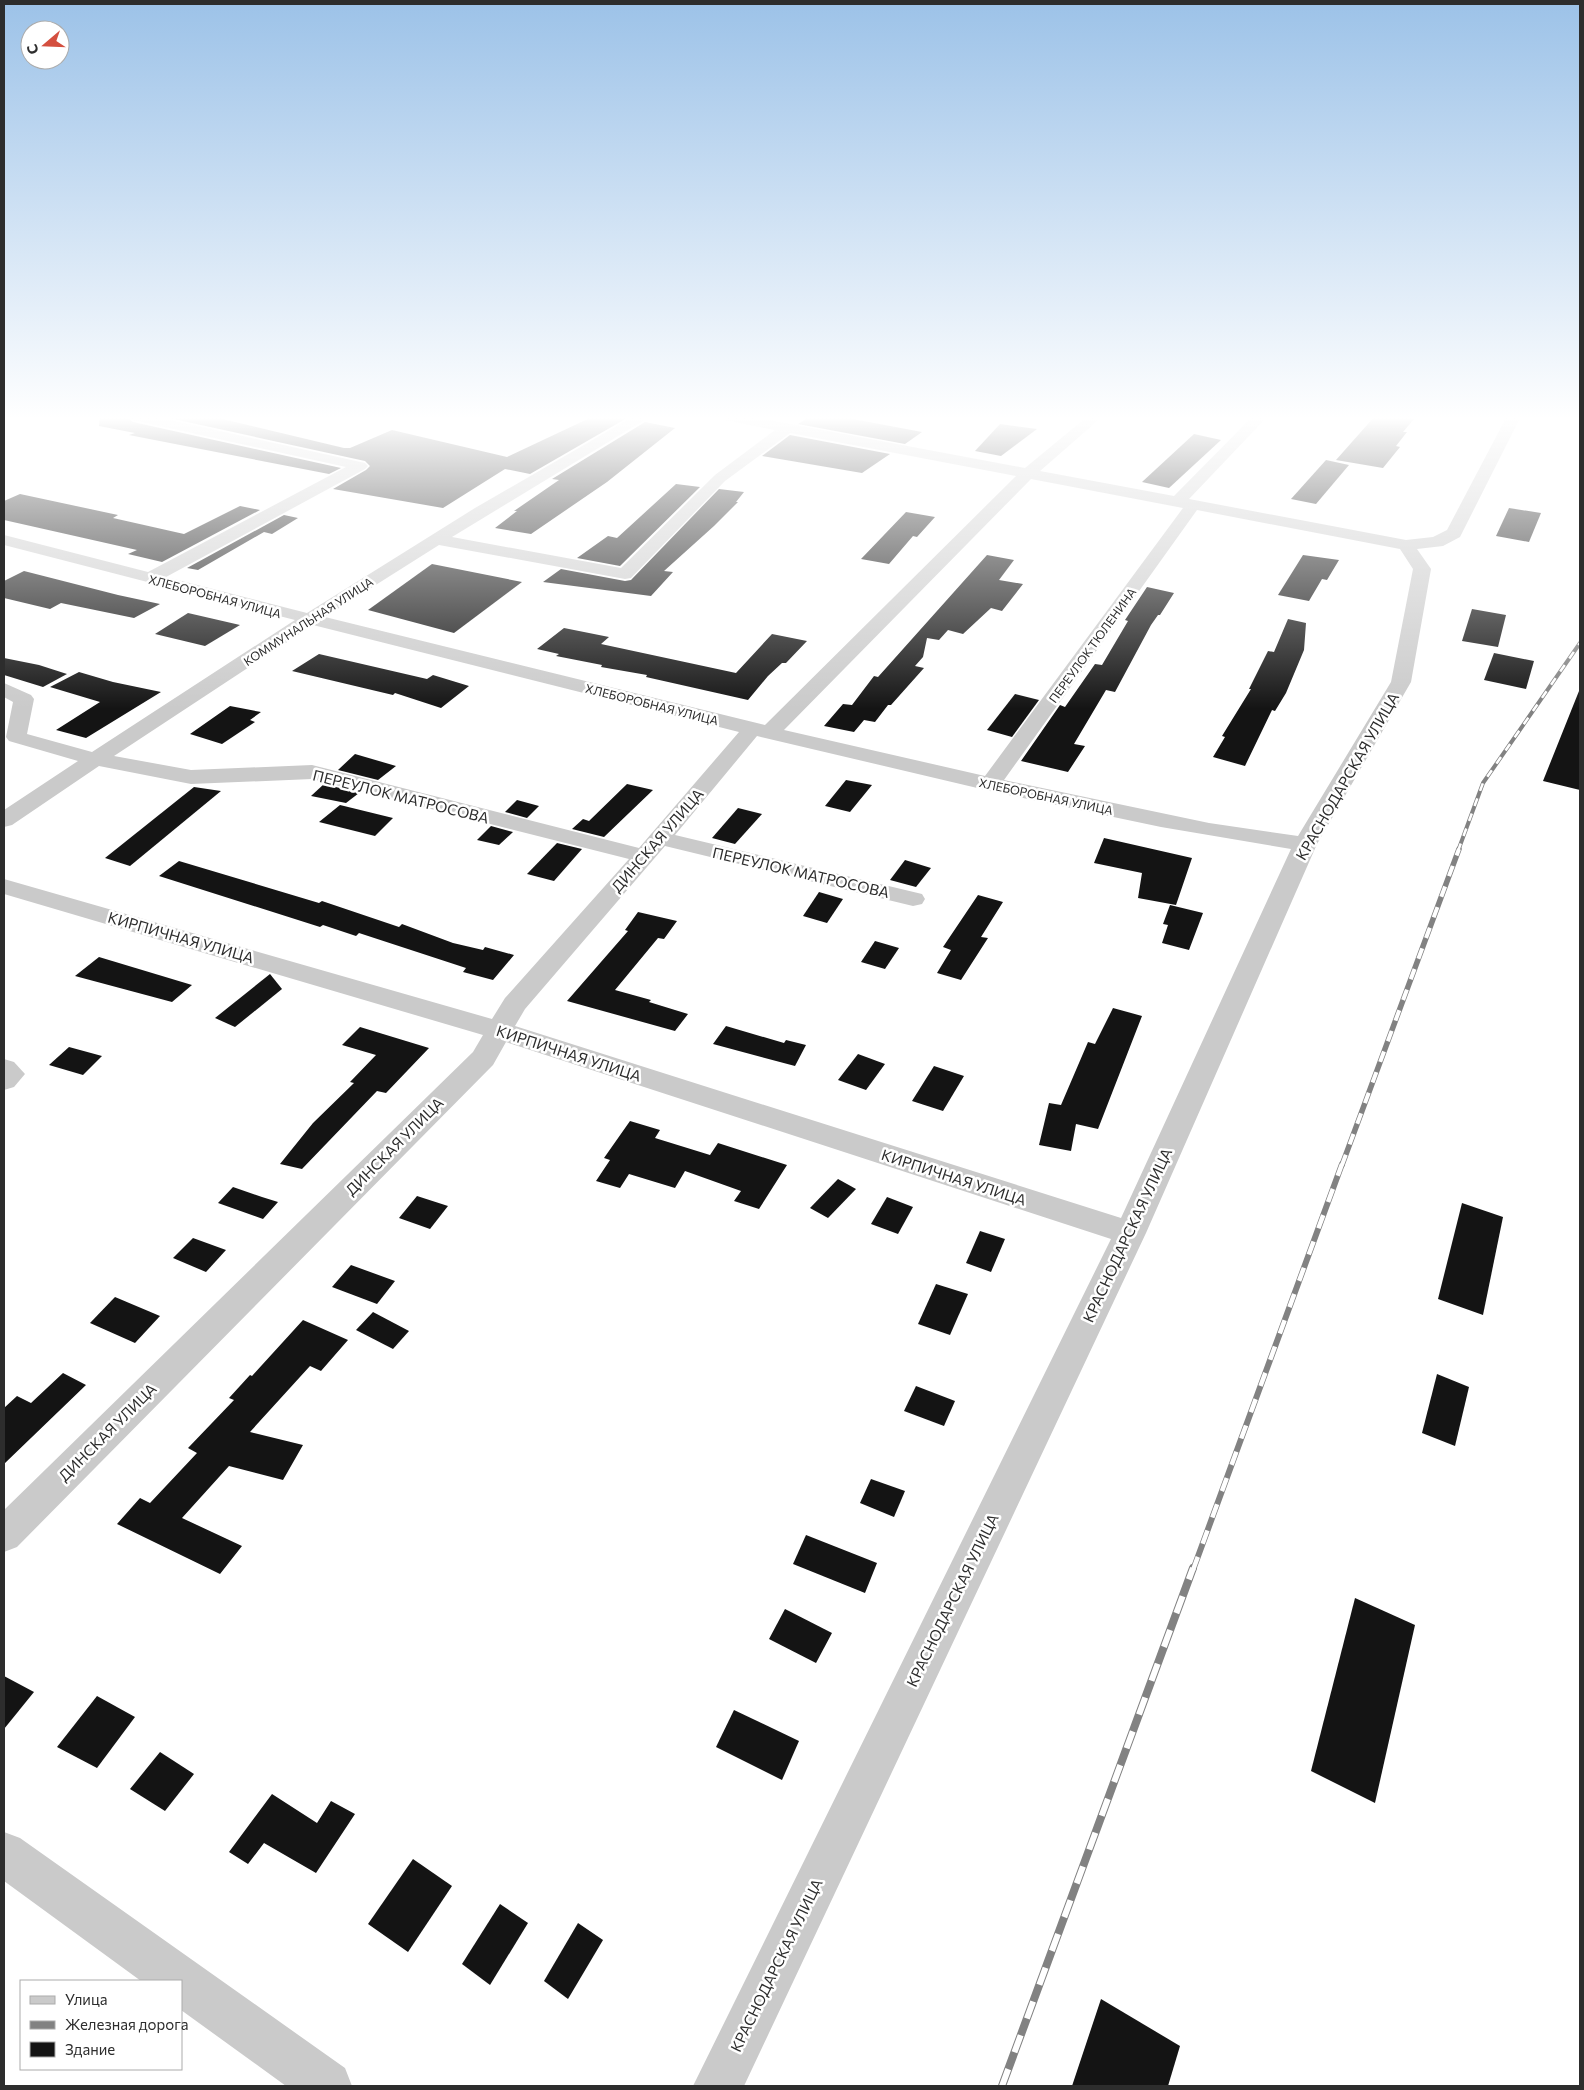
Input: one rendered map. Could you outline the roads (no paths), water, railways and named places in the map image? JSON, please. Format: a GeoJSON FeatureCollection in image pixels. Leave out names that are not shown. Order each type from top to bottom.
{"type":"FeatureCollection","features":[{"type":"Feature","properties":{"kind":"street"},"geometry":{"type":"LineString","coordinates":[[150,578],[271,514]]}},
{"type":"Feature","properties":{"kind":"street","name":"КОММУНАЛЬНАЯ УЛИЦА"},"geometry":{"type":"LineString","coordinates":[[4,820],[308,620],[476,514]]}},
{"type":"Feature","properties":{"kind":"street"},"geometry":{"type":"LineString","coordinates":[[436,539],[626,574],[685,514]]}},
{"type":"Feature","properties":{"kind":"street","name":"ДИНСКАЯ УЛИЦА"},"geometry":{"type":"LineString","coordinates":[[4,1535],[483,1058],[514,1004],[652,847],[760,731],[986,514]]}},
{"type":"Feature","properties":{"kind":"street","name":"ПЕРЕУЛОК ТЮЛЕНИНА"},"geometry":{"type":"LineString","coordinates":[[990,784],[1178,514]]}},
{"type":"Feature","properties":{"kind":"street"},"geometry":{"type":"LineString","coordinates":[[1236,514],[1406,545],[1437,542],[1454,533],[1464,514]]}},
{"type":"Feature","properties":{"kind":"street","name":"ХЛЕБОРОБНАЯ УЛИЦА"},"geometry":{"type":"LineString","coordinates":[[4,540],[308,620],[760,731],[990,784],[1203,829],[1272,841],[1305,844]]}},
{"type":"Feature","properties":{"kind":"street","name":"КРАСНОДАРСКАЯ УЛИЦА"},"geometry":{"type":"LineString","coordinates":[[718,2086],[1130,1233],[1305,844],[1401,682],[1422,569],[1406,545]]}},
{"type":"Feature","properties":{"kind":"street","name":"ПЕРЕУЛОК МАТРОСОВА"},"geometry":{"type":"LineString","coordinates":[[4,689],[24,699],[16,737],[95,759],[190,777],[312,772],[652,847],[913,899]]}},
{"type":"Feature","properties":{"kind":"street","name":"КИРПИЧНАЯ УЛИЦА"},"geometry":{"type":"LineString","coordinates":[[4,886],[498,1030],[1130,1233]]}},
{"type":"Feature","properties":{"kind":"street"},"geometry":{"type":"LineString","coordinates":[[4,1069],[11,1074],[4,1080]]}},
{"type":"Feature","properties":{"kind":"street"},"geometry":{"type":"LineString","coordinates":[[4,1854],[180,1980]]}},
{"type":"Feature","properties":{"kind":"street"},"geometry":{"type":"LineString","coordinates":[[182,1982],[328,2086]]}},
{"type":"Feature","properties":{"kind":"railway"},"geometry":{"type":"LineString","coordinates":[[1458,851],[1483,783],[1580,643]]}},
{"type":"Feature","properties":{"kind":"railway"},"geometry":{"type":"LineString","coordinates":[[1342,1165],[1459,849]]}},
{"type":"Feature","properties":{"kind":"railway"},"geometry":{"type":"LineString","coordinates":[[1193,1570],[1342,1164]]}},
{"type":"Feature","properties":{"kind":"railway"},"geometry":{"type":"LineString","coordinates":[[1002,2086],[1193,1568]]}}]}
